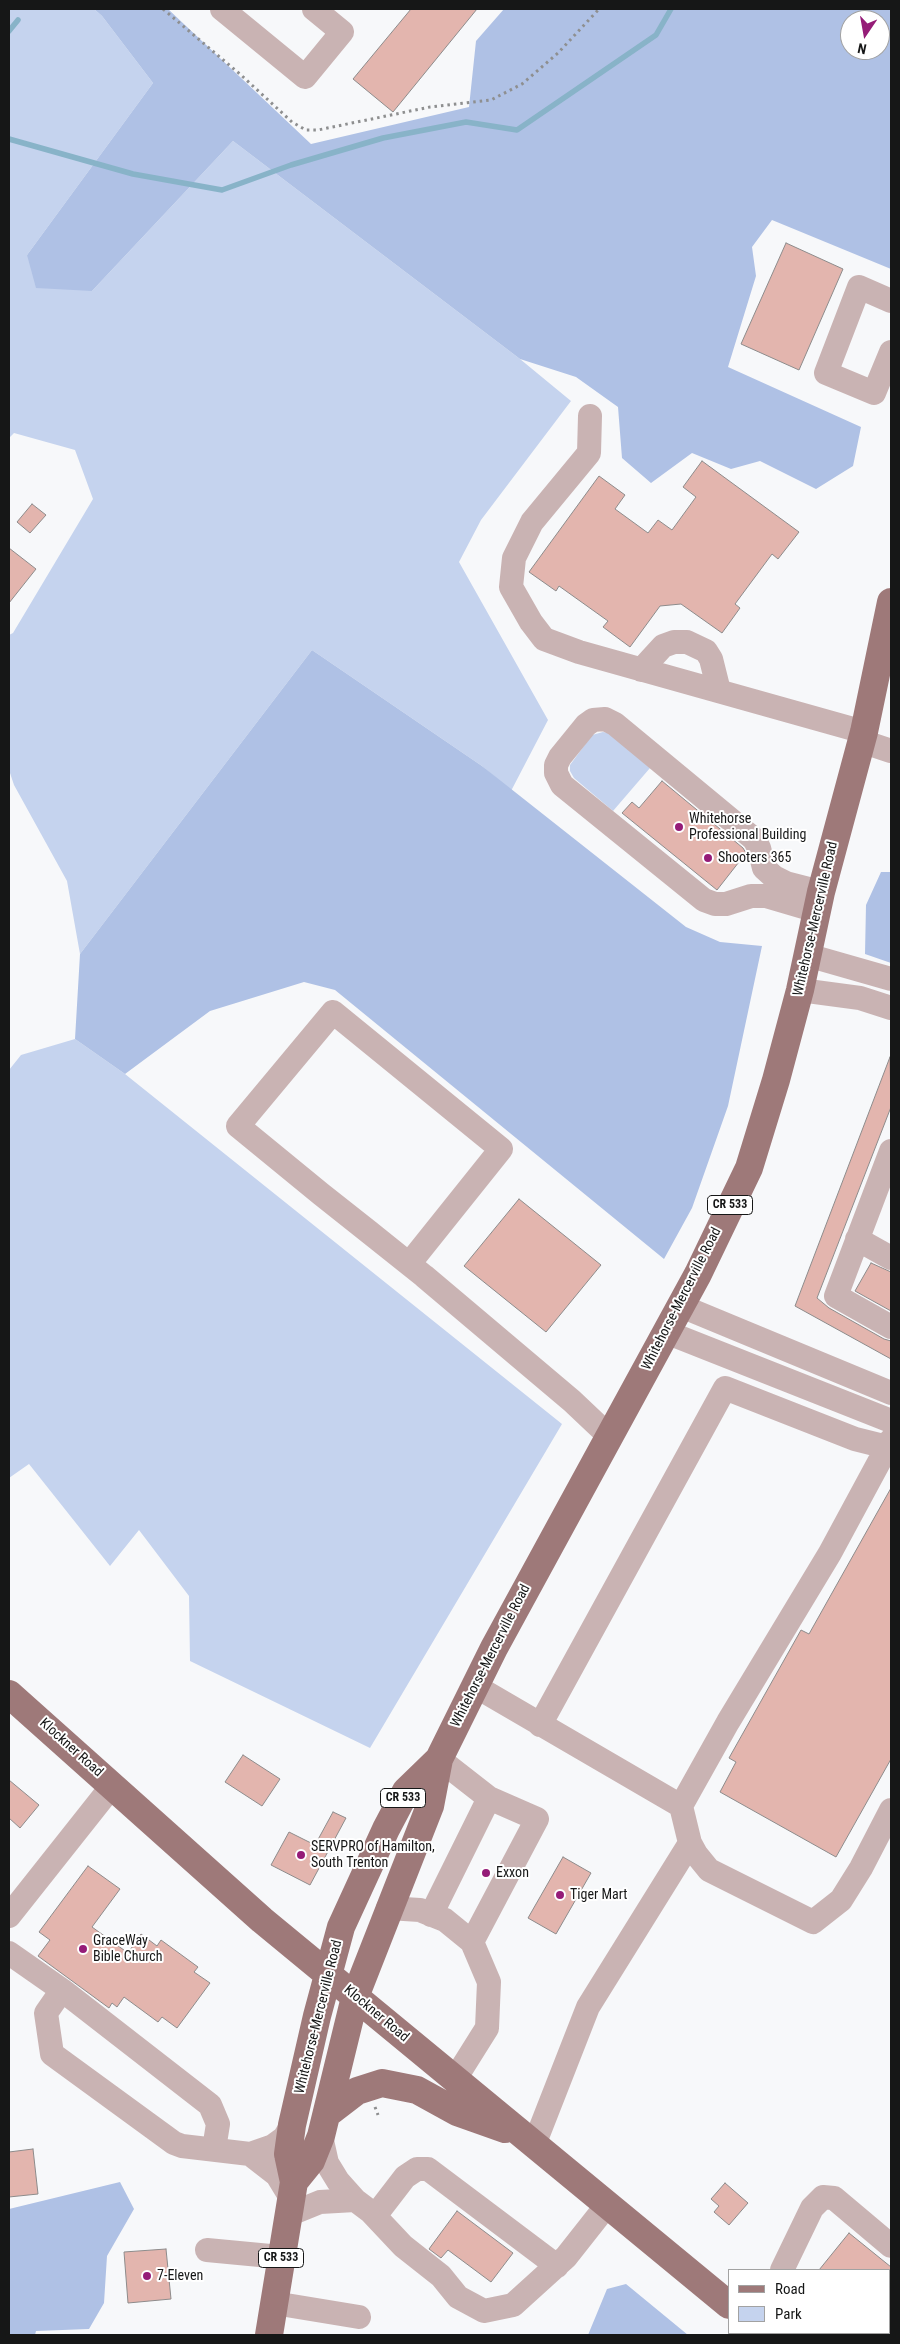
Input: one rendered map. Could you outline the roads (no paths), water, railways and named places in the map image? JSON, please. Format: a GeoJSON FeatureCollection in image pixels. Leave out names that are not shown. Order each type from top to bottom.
{"type":"FeatureCollection","features":[{"type":"Feature","properties":{"kind":"main road","name":"Whitehorse-Mercerville Road"},"geometry":{"type":"LineString","coordinates":[[291,2198],[311,2161],[324,2125],[356,1997],[388,1908],[430,1806],[439,1759],[494,1648],[681,1306],[749,1168],[776,1080],[800,990],[819,902],[862,737],[891,602]]}},
{"type":"Feature","properties":{"kind":"main road","name":"Klockner Road"},"geometry":{"type":"LineString","coordinates":[[9,1694],[262,1920],[728,2304]]}},
{"type":"Feature","properties":{"kind":"main road","name":"Whitehorse-Mercerville Road"},"geometry":{"type":"LineString","coordinates":[[269,2335],[291,2198],[288,2154],[292,2125],[328,1974],[341,1928],[386,1829],[406,1791],[439,1759]]}},
{"type":"Feature","properties":{"kind":"main road"},"geometry":{"type":"LineString","coordinates":[[324,2125],[357,2091],[382,2083],[418,2090],[457,2112],[528,2140]]}},
{"type":"Feature","properties":{"kind":"lane"},"geometry":{"type":"LineString","coordinates":[[222,9],[305,77],[342,32],[314,9]]}},
{"type":"Feature","properties":{"kind":"lane"},"geometry":{"type":"LineString","coordinates":[[891,301],[859,287],[826,373],[874,393],[891,352]]}},
{"type":"Feature","properties":{"kind":"lane"},"geometry":{"type":"LineString","coordinates":[[590,416],[589,453],[532,522],[514,558],[511,587],[531,622],[544,639],[562,647],[719,691],[862,737],[891,751]]}},
{"type":"Feature","properties":{"kind":"lane"},"geometry":{"type":"LineString","coordinates":[[641,670],[663,646],[674,642],[687,642],[706,651],[711,659],[719,691]]}},
{"type":"Feature","properties":{"kind":"lane"},"geometry":{"type":"LineString","coordinates":[[751,896],[764,868],[759,848],[754,839],[615,724],[604,719],[593,720],[586,725],[560,756],[556,765],[556,774],[562,785],[704,900],[715,904],[726,904],[751,896],[819,902]]}},
{"type":"Feature","properties":{"kind":"lane"},"geometry":{"type":"LineString","coordinates":[[764,868],[819,902]]}},
{"type":"Feature","properties":{"kind":"lane"},"geometry":{"type":"LineString","coordinates":[[807,955],[891,979]]}},
{"type":"Feature","properties":{"kind":"lane"},"geometry":{"type":"LineString","coordinates":[[800,990],[860,998],[891,1008]]}},
{"type":"Feature","properties":{"kind":"lane"},"geometry":{"type":"LineString","coordinates":[[409,1264],[501,1149],[333,1012],[238,1126],[409,1264],[572,1401],[609,1436]]}},
{"type":"Feature","properties":{"kind":"lane"},"geometry":{"type":"LineString","coordinates":[[891,1151],[885,1187],[858,1239],[836,1296],[891,1327]]}},
{"type":"Feature","properties":{"kind":"lane"},"geometry":{"type":"LineString","coordinates":[[858,1239],[891,1258]]}},
{"type":"Feature","properties":{"kind":"lane"},"geometry":{"type":"LineString","coordinates":[[681,1306],[891,1393]]}},
{"type":"Feature","properties":{"kind":"lane"},"geometry":{"type":"LineString","coordinates":[[666,1332],[891,1421]]}},
{"type":"Feature","properties":{"kind":"lane"},"geometry":{"type":"LineString","coordinates":[[540,1725],[725,1388],[855,1439],[891,1445],[830,1553],[728,1722],[681,1806],[690,1843],[696,1854],[710,1870],[812,1922],[841,1900],[861,1868],[891,1810]]}},
{"type":"Feature","properties":{"kind":"lane"},"geometry":{"type":"LineString","coordinates":[[475,1686],[681,1806]]}},
{"type":"Feature","properties":{"kind":"lane"},"geometry":{"type":"LineString","coordinates":[[439,1759],[489,1798],[537,1819],[472,1942]]}},
{"type":"Feature","properties":{"kind":"lane"},"geometry":{"type":"LineString","coordinates":[[9,1916],[112,1786]]}},
{"type":"Feature","properties":{"kind":"lane"},"geometry":{"type":"LineString","coordinates":[[431,1915],[489,1798]]}},
{"type":"Feature","properties":{"kind":"lane"},"geometry":{"type":"LineString","coordinates":[[528,2140],[588,2007],[690,1843]]}},
{"type":"Feature","properties":{"kind":"lane"},"geometry":{"type":"LineString","coordinates":[[388,1908],[420,1910],[445,1920],[472,1942],[488,1982],[487,2028],[455,2079]]}},
{"type":"Feature","properties":{"kind":"lane"},"geometry":{"type":"LineString","coordinates":[[9,1953],[62,1990],[210,2105],[218,2124],[214,2149]]}},
{"type":"Feature","properties":{"kind":"lane"},"geometry":{"type":"LineString","coordinates":[[62,1990],[46,2013],[52,2054],[174,2143],[182,2146],[250,2154],[261,2161],[277,2176],[291,2198],[320,2202],[355,2200]]}},
{"type":"Feature","properties":{"kind":"lane"},"geometry":{"type":"LineString","coordinates":[[250,2154],[284,2138],[292,2125]]}},
{"type":"Feature","properties":{"kind":"lane"},"geometry":{"type":"LineString","coordinates":[[324,2125],[327,2163],[338,2181],[403,2246],[441,2276],[458,2297],[484,2311],[513,2305],[566,2257],[607,2205]]}},
{"type":"Feature","properties":{"kind":"lane"},"geometry":{"type":"LineString","coordinates":[[375,2216],[405,2177],[416,2169],[428,2169],[557,2266]]}},
{"type":"Feature","properties":{"kind":"lane"},"geometry":{"type":"LineString","coordinates":[[782,2269],[812,2208],[823,2197],[834,2198],[891,2246]]}},
{"type":"Feature","properties":{"kind":"lane"},"geometry":{"type":"LineString","coordinates":[[207,2250],[281,2258]]}},
{"type":"Feature","properties":{"kind":"lane"},"geometry":{"type":"LineString","coordinates":[[274,2303],[359,2317]]}},
{"type":"Feature","properties":{"kind":"waterway"},"geometry":{"type":"LineString","coordinates":[[9,139],[133,174],[222,190],[291,165],[383,138],[466,122],[517,130],[656,35],[671,9]]}},
{"type":"Feature","properties":{"kind":"waterway"},"geometry":{"type":"LineString","coordinates":[[9,31],[18,20]]}},
{"type":"Feature","properties":{"kind":"place","name":"Whitehorse Professional Building"},"geometry":{"type":"Point","coordinates":[679,827]}},
{"type":"Feature","properties":{"kind":"place","name":"Shooters 365"},"geometry":{"type":"Point","coordinates":[708,858]}},
{"type":"Feature","properties":{"kind":"place","name":"SERVPRO of Hamilton, South Trenton"},"geometry":{"type":"Point","coordinates":[301,1855]}},
{"type":"Feature","properties":{"kind":"place","name":"Exxon"},"geometry":{"type":"Point","coordinates":[486,1873]}},
{"type":"Feature","properties":{"kind":"place","name":"Tiger Mart"},"geometry":{"type":"Point","coordinates":[560,1895]}},
{"type":"Feature","properties":{"kind":"place","name":"GraceWay Bible Church"},"geometry":{"type":"Point","coordinates":[83,1949]}},
{"type":"Feature","properties":{"kind":"place","name":"7-Eleven"},"geometry":{"type":"Point","coordinates":[147,2276]}}]}
